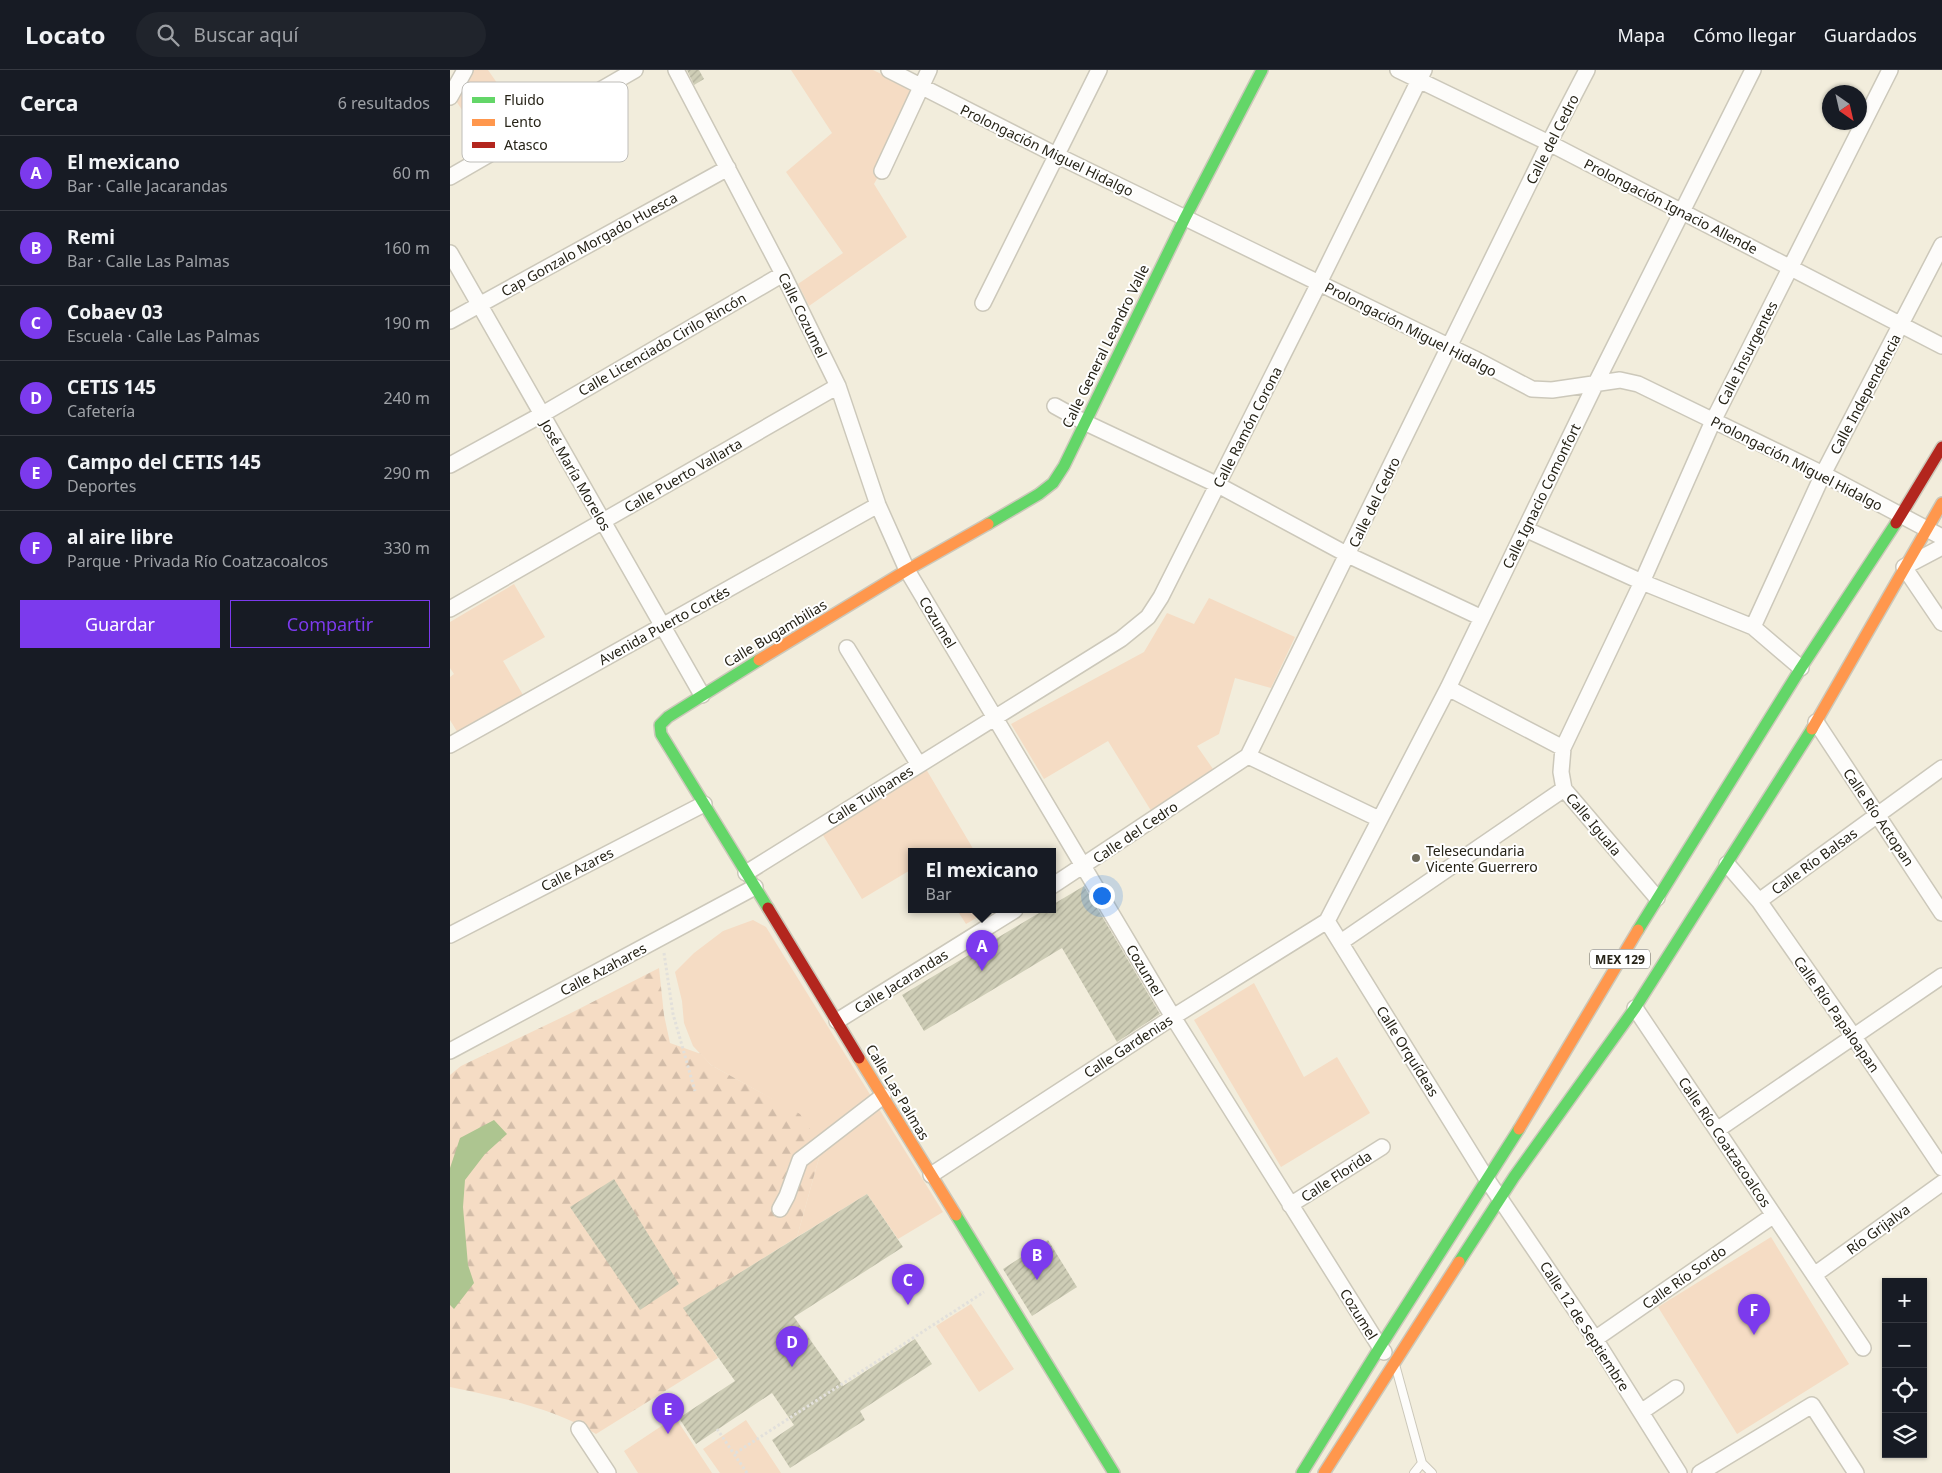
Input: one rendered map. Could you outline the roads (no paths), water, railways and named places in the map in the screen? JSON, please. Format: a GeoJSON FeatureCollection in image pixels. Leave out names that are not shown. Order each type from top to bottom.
{"type":"FeatureCollection","features":[{"type":"Feature","properties":{"kind":"main road","name":"Calle General Leandro Valle"},"geometry":{"type":"LineString","coordinates":[[907,570],[1039,494],[1053,483],[1064,466],[1185,218],[1262,70]]}},
{"type":"Feature","properties":{"kind":"main road","name":"MEX 129"},"geometry":{"type":"LineString","coordinates":[[1302,1473],[1380,1347],[1488,1181],[1657,898],[1801,668],[1901,515],[1942,447]]}},
{"type":"Feature","properties":{"kind":"main road","name":"MEX 129"},"geometry":{"type":"LineString","coordinates":[[1324,1473],[1394,1361],[1514,1177],[1635,1008],[1727,864],[1816,722],[1942,503]]}},
{"type":"Feature","properties":{"kind":"main road","name":"Calle Bugambilias"},"geometry":{"type":"LineString","coordinates":[[660,725],[668,717],[702,695],[907,570]]}},
{"type":"Feature","properties":{"kind":"main road","name":"Calle Las Palmas"},"geometry":{"type":"LineString","coordinates":[[660,725],[661,734],[1114,1473]]}},
{"type":"Feature","properties":{"kind":"street"},"geometry":{"type":"LineString","coordinates":[[450,97],[465,70]]}},
{"type":"Feature","properties":{"kind":"street"},"geometry":{"type":"LineString","coordinates":[[614,82],[635,70]]}},
{"type":"Feature","properties":{"kind":"street","name":"Calle Cozumel"},"geometry":{"type":"LineString","coordinates":[[676,70],[783,274],[838,386],[878,505],[907,570]]}},
{"type":"Feature","properties":{"kind":"street","name":"Prolongación Miguel Hidalgo"},"geometry":{"type":"LineString","coordinates":[[889,70],[1056,155],[1450,347],[1532,389],[1552,390],[1620,380],[1638,384],[1823,474],[1926,530],[1942,536]]}},
{"type":"Feature","properties":{"kind":"street"},"geometry":{"type":"LineString","coordinates":[[882,171],[929,70]]}},
{"type":"Feature","properties":{"kind":"street"},"geometry":{"type":"LineString","coordinates":[[983,303],[1099,70]]}},
{"type":"Feature","properties":{"kind":"street","name":"Prolongación Ignacio Allende"},"geometry":{"type":"LineString","coordinates":[[1398,70],[1421,75],[1942,346]]}},
{"type":"Feature","properties":{"kind":"street","name":"Calle del Cedro"},"geometry":{"type":"LineString","coordinates":[[1084,867],[1248,756],[1549,143],[1587,70]]}},
{"type":"Feature","properties":{"kind":"street","name":"Calle Ignacio Comonfort"},"geometry":{"type":"LineString","coordinates":[[1327,921],[1448,688],[1596,383],[1753,70]]}},
{"type":"Feature","properties":{"kind":"street","name":"Calle Insurgentes"},"geometry":{"type":"LineString","coordinates":[[1563,748],[1642,582],[1713,420],[1890,70]]}},
{"type":"Feature","properties":{"kind":"street","name":"Calle Ramón Corona"},"geometry":{"type":"LineString","coordinates":[[995,718],[1121,640],[1148,617],[1218,485],[1421,75]]}},
{"type":"Feature","properties":{"kind":"street"},"geometry":{"type":"LineString","coordinates":[[450,177],[476,162]]}},
{"type":"Feature","properties":{"kind":"street","name":"Cap Gonzalo Morgado Huesca"},"geometry":{"type":"LineString","coordinates":[[450,321],[728,168]]}},
{"type":"Feature","properties":{"kind":"street","name":"Calle Independencia"},"geometry":{"type":"LineString","coordinates":[[1753,627],[1823,474],[1942,245]]}},
{"type":"Feature","properties":{"kind":"street","name":"José María Morelos"},"geometry":{"type":"LineString","coordinates":[[450,254],[702,695]]}},
{"type":"Feature","properties":{"kind":"street","name":"Calle Licenciado Cirilo Rincón"},"geometry":{"type":"LineString","coordinates":[[450,465],[542,414],[783,274]]}},
{"type":"Feature","properties":{"kind":"street","name":"Calle Puerto Vallarta"},"geometry":{"type":"LineString","coordinates":[[450,610],[838,386]]}},
{"type":"Feature","properties":{"kind":"street"},"geometry":{"type":"LineString","coordinates":[[1055,406],[1084,422],[1218,485],[1348,555],[1482,618]]}},
{"type":"Feature","properties":{"kind":"street","name":"Avenida Puerto Cortés"},"geometry":{"type":"LineString","coordinates":[[450,744],[878,505]]}},
{"type":"Feature","properties":{"kind":"street"},"geometry":{"type":"LineString","coordinates":[[1525,528],[1642,582],[1753,627],[1801,668]]}},
{"type":"Feature","properties":{"kind":"street"},"geometry":{"type":"LineString","coordinates":[[1942,547],[1904,567],[1942,623]]}},
{"type":"Feature","properties":{"kind":"street","name":"Cozumel"},"geometry":{"type":"LineString","coordinates":[[907,570],[1173,1017],[1380,1347],[1394,1361]]}},
{"type":"Feature","properties":{"kind":"street"},"geometry":{"type":"LineString","coordinates":[[847,648],[919,765]]}},
{"type":"Feature","properties":{"kind":"street"},"geometry":{"type":"LineString","coordinates":[[1448,688],[1563,748]]}},
{"type":"Feature","properties":{"kind":"street","name":"Calle Tulipanes"},"geometry":{"type":"LineString","coordinates":[[746,873],[995,718]]}},
{"type":"Feature","properties":{"kind":"street","name":"Calle Río Actopan"},"geometry":{"type":"LineString","coordinates":[[1816,722],[1942,912]]}},
{"type":"Feature","properties":{"kind":"street","name":"Calle Iguala"},"geometry":{"type":"LineString","coordinates":[[1563,748],[1561,772],[1564,789],[1657,898]]}},
{"type":"Feature","properties":{"kind":"street"},"geometry":{"type":"LineString","coordinates":[[1248,756],[1380,819]]}},
{"type":"Feature","properties":{"kind":"street","name":"Calle Río Balsas"},"geometry":{"type":"LineString","coordinates":[[1759,901],[1942,768]]}},
{"type":"Feature","properties":{"kind":"street"},"geometry":{"type":"LineString","coordinates":[[1341,942],[1564,789]]}},
{"type":"Feature","properties":{"kind":"street","name":"Calle Azares"},"geometry":{"type":"LineString","coordinates":[[450,935],[704,804]]}},
{"type":"Feature","properties":{"kind":"street","name":"Calle Río Papaloapan"},"geometry":{"type":"LineString","coordinates":[[1727,864],[1759,901],[1942,1168]]}},
{"type":"Feature","properties":{"kind":"street"},"geometry":{"type":"LineString","coordinates":[[1056,884],[1084,867]]}},
{"type":"Feature","properties":{"kind":"street","name":"Calle Azahares"},"geometry":{"type":"LineString","coordinates":[[450,1051],[755,887]]}},
{"type":"Feature","properties":{"kind":"street","name":"Calle Jacarandas"},"geometry":{"type":"LineString","coordinates":[[837,1021],[1010,913]]}},
{"type":"Feature","properties":{"kind":"street","name":"Calle Orquídeas"},"geometry":{"type":"LineString","coordinates":[[1327,921],[1488,1181]]}},
{"type":"Feature","properties":{"kind":"street","name":"Calle Gardenias"},"geometry":{"type":"LineString","coordinates":[[931,1175],[1173,1017],[1327,921]]}},
{"type":"Feature","properties":{"kind":"street"},"geometry":{"type":"LineString","coordinates":[[1717,1130],[1942,976]]}},
{"type":"Feature","properties":{"kind":"street","name":"Calle Río Coatzacoalcos"},"geometry":{"type":"LineString","coordinates":[[1635,1008],[1863,1348]]}},
{"type":"Feature","properties":{"kind":"street"},"geometry":{"type":"LineString","coordinates":[[780,1210],[800,1160],[883,1096]]}},
{"type":"Feature","properties":{"kind":"street","name":"Calle Florida"},"geometry":{"type":"LineString","coordinates":[[1290,1205],[1382,1147]]}},
{"type":"Feature","properties":{"kind":"street","name":"Calle 12 de Septiembre"},"geometry":{"type":"LineString","coordinates":[[1488,1181],[1595,1339],[1679,1473]]}},
{"type":"Feature","properties":{"kind":"street","name":"Río Grijalva"},"geometry":{"type":"LineString","coordinates":[[1814,1275],[1942,1182]]}},
{"type":"Feature","properties":{"kind":"street","name":"Calle Río Sordo"},"geometry":{"type":"LineString","coordinates":[[1595,1339],[1774,1215]]}},
{"type":"Feature","properties":{"kind":"street"},"geometry":{"type":"LineString","coordinates":[[1641,1412],[1676,1388]]}},
{"type":"Feature","properties":{"kind":"street"},"geometry":{"type":"LineString","coordinates":[[1700,1473],[1812,1405],[1856,1473]]}},
{"type":"Feature","properties":{"kind":"street"},"geometry":{"type":"LineString","coordinates":[[579,1429],[608,1473]]}},
{"type":"Feature","properties":{"kind":"lane"},"geometry":{"type":"LineString","coordinates":[[1394,1361],[1422,1463],[1432,1473]]}},
{"type":"Feature","properties":{"kind":"lane"},"geometry":{"type":"LineString","coordinates":[[1414,1473],[1422,1463]]}},
{"type":"Feature","properties":{"kind":"place","name":"Telesecundaria Vicente Guerrero"},"geometry":{"type":"Point","coordinates":[1416,858]}},
{"type":"Feature","properties":{"kind":"place","name":"El mexicano"},"geometry":{"type":"Point","coordinates":[982,971]}},
{"type":"Feature","properties":{"kind":"place","name":"Remi"},"geometry":{"type":"Point","coordinates":[1037,1280]}},
{"type":"Feature","properties":{"kind":"place","name":"Cobaev 03"},"geometry":{"type":"Point","coordinates":[908,1305]}},
{"type":"Feature","properties":{"kind":"place","name":"al aire libre"},"geometry":{"type":"Point","coordinates":[1754,1335]}},
{"type":"Feature","properties":{"kind":"place","name":"CETIS 145"},"geometry":{"type":"Point","coordinates":[792,1367]}},
{"type":"Feature","properties":{"kind":"place","name":"Campo del CETIS 145"},"geometry":{"type":"Point","coordinates":[668,1434]}}]}
